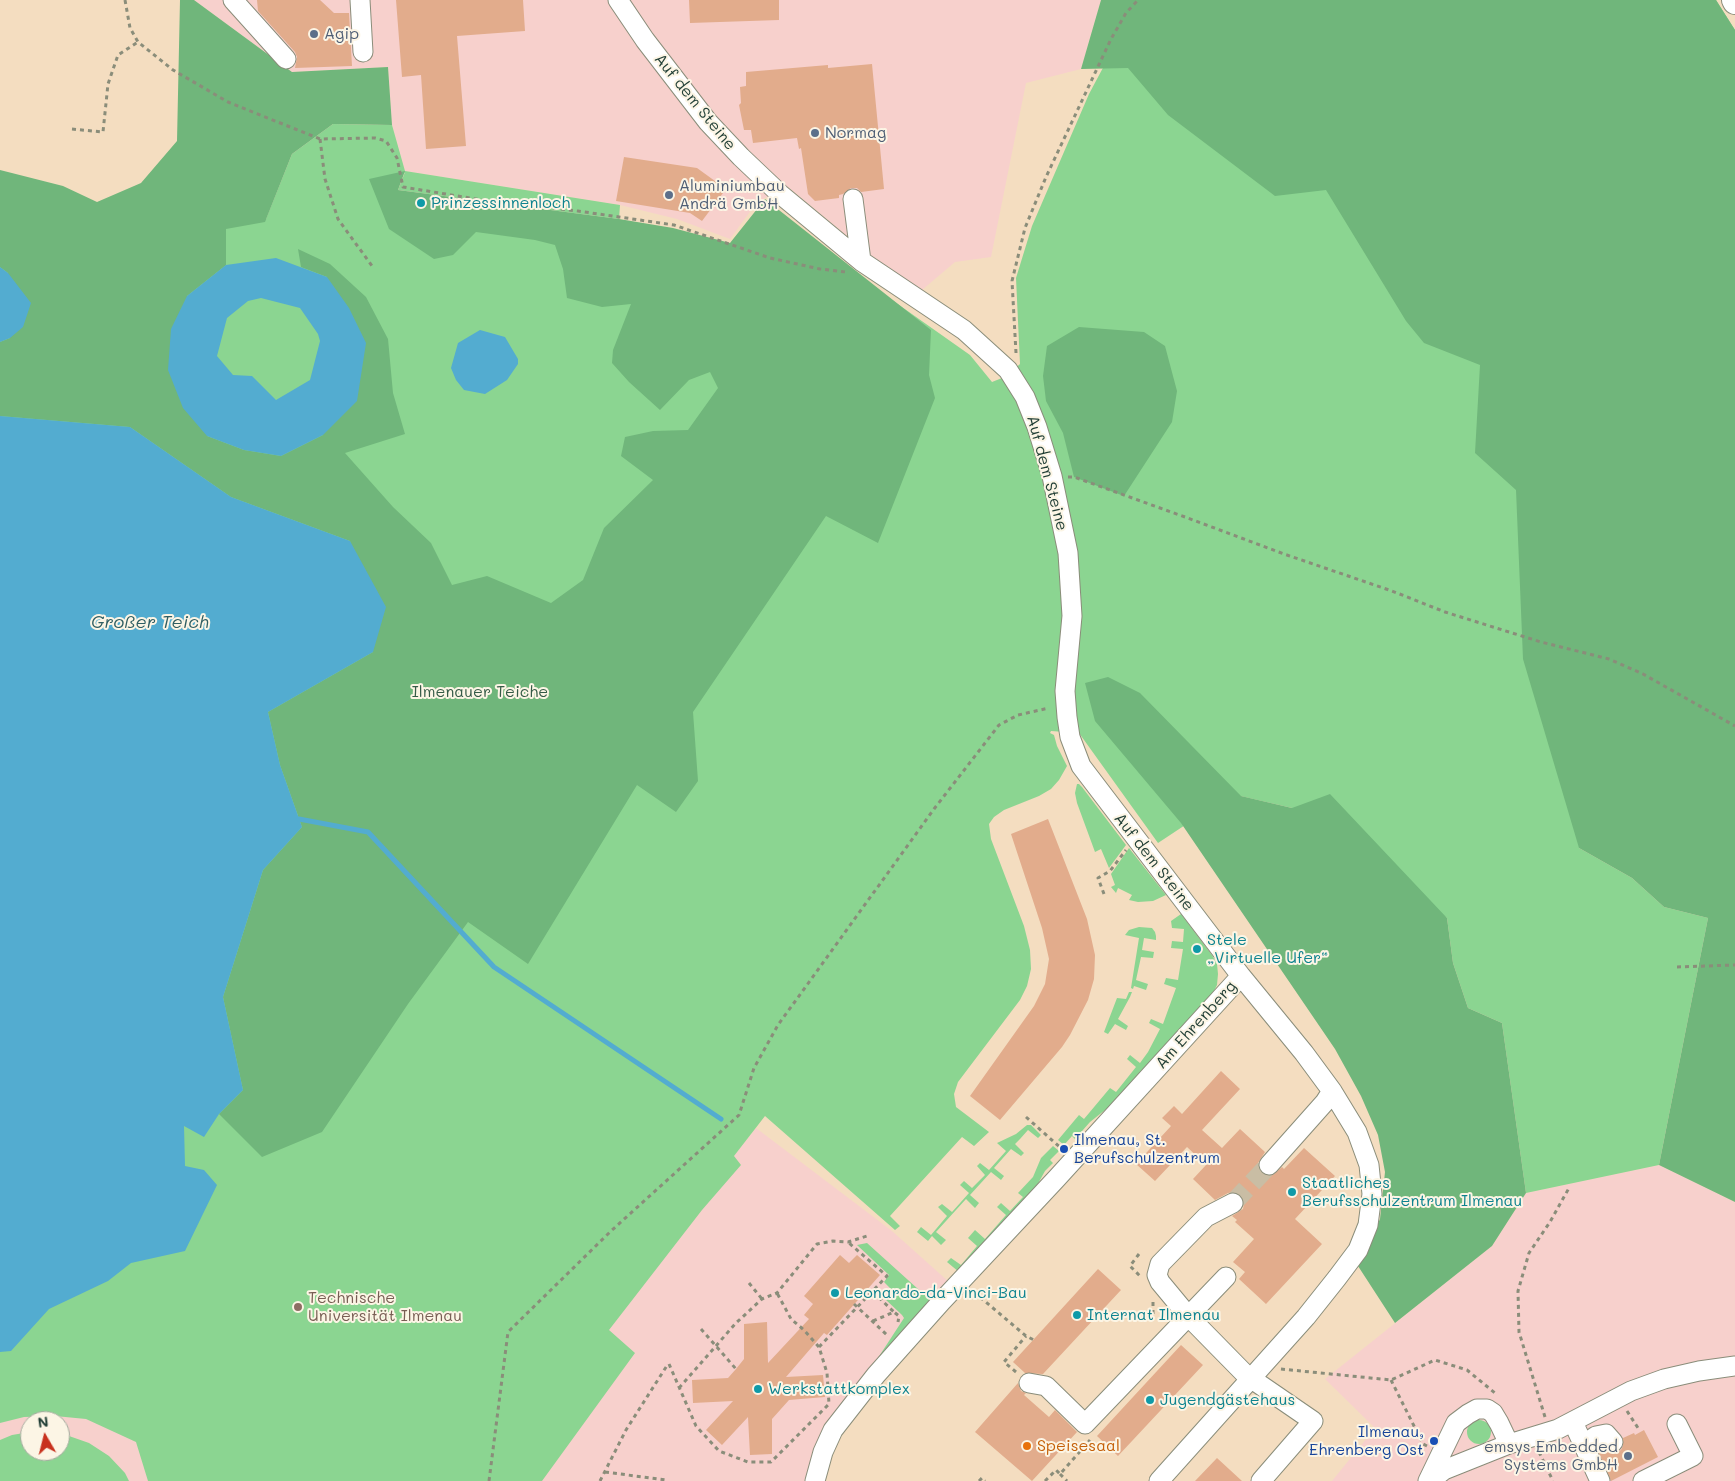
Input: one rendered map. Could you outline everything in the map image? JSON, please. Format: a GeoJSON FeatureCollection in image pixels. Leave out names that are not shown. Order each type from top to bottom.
{"type":"FeatureCollection","features":[{"type":"Feature","properties":{"kind":"street"},"geometry":{"type":"LineString","coordinates":[[233,0],[286,58]]}},
{"type":"Feature","properties":{"kind":"street"},"geometry":{"type":"LineString","coordinates":[[360,0],[363,52]]}},
{"type":"Feature","properties":{"kind":"street","name":"Auf dem Steine"},"geometry":{"type":"LineString","coordinates":[[618,0],[645,40],[708,122],[856,267],[964,330],[1008,370],[1025,397],[1037,427],[1052,476],[1068,553],[1072,616],[1065,691],[1068,724],[1074,751],[1081,766],[1241,976]]}},
{"type":"Feature","properties":{"kind":"street"},"geometry":{"type":"LineString","coordinates":[[853,198],[856,267]]}},
{"type":"Feature","properties":{"kind":"street","name":"Am Ehrenberg"},"geometry":{"type":"LineString","coordinates":[[815,1481],[822,1452],[833,1430],[876,1375],[1241,976],[1332,1091],[1357,1132],[1369,1165],[1372,1194],[1368,1225],[1358,1250],[1338,1278],[1306,1317],[1159,1481]]}},
{"type":"Feature","properties":{"kind":"street"},"geometry":{"type":"LineString","coordinates":[[1269,1165],[1325,1102],[1332,1091]]}},
{"type":"Feature","properties":{"kind":"street"},"geometry":{"type":"LineString","coordinates":[[1234,1203],[1206,1217],[1160,1264],[1157,1275],[1160,1282],[1189,1317],[1313,1422],[1261,1481]]}},
{"type":"Feature","properties":{"kind":"street"},"geometry":{"type":"LineString","coordinates":[[1022,1377],[1046,1386],[1085,1424],[1226,1277]]}},
{"type":"Feature","properties":{"kind":"street"},"geometry":{"type":"LineString","coordinates":[[1429,1481],[1444,1470],[1508,1444],[1540,1435],[1573,1422],[1631,1391],[1664,1379],[1735,1366]]}},
{"type":"Feature","properties":{"kind":"street"},"geometry":{"type":"LineString","coordinates":[[1429,1481],[1456,1423],[1477,1409],[1486,1409],[1493,1413],[1508,1444]]}},
{"type":"Feature","properties":{"kind":"street"},"geometry":{"type":"LineString","coordinates":[[1573,1422],[1600,1481]]}},
{"type":"Feature","properties":{"kind":"street"},"geometry":{"type":"LineString","coordinates":[[1643,1481],[1693,1456],[1677,1424]]}},
{"type":"Feature","properties":{"kind":"street"},"geometry":{"type":"LineString","coordinates":[[1583,1445],[1596,1436],[1606,1434],[1613,1442]]}},
{"type":"Feature","properties":{"kind":"path"},"geometry":{"type":"LineString","coordinates":[[124,0],[130,28],[138,42],[173,70],[228,102],[320,138],[374,138],[386,141],[397,158],[404,187],[482,200],[674,225],[770,258],[820,269],[856,267]]}},
{"type":"Feature","properties":{"kind":"path"},"geometry":{"type":"LineString","coordinates":[[1008,370],[1015,361],[1016,348],[1012,313],[1012,281],[1025,228],[1046,177],[1111,39],[1126,13],[1138,0]]}},
{"type":"Feature","properties":{"kind":"path"},"geometry":{"type":"LineString","coordinates":[[72,129],[103,132],[108,84],[118,55],[138,42]]}},
{"type":"Feature","properties":{"kind":"path"},"geometry":{"type":"LineString","coordinates":[[320,138],[324,179],[338,219],[372,266]]}},
{"type":"Feature","properties":{"kind":"path"},"geometry":{"type":"LineString","coordinates":[[1052,476],[1074,478],[1392,591],[1445,612],[1541,642],[1609,659],[1643,674],[1735,726]]}},
{"type":"Feature","properties":{"kind":"path"},"geometry":{"type":"LineString","coordinates":[[489,1481],[508,1332],[611,1231],[739,1116],[754,1068],[778,1025],[940,801],[999,725],[1018,715],[1054,707]]}},
{"type":"Feature","properties":{"kind":"path"},"geometry":{"type":"LineString","coordinates":[[1104,894],[1098,878],[1110,871],[1129,845]]}},
{"type":"Feature","properties":{"kind":"path"},"geometry":{"type":"LineString","coordinates":[[1677,967],[1735,965]]}},
{"type":"Feature","properties":{"kind":"path"},"geometry":{"type":"LineString","coordinates":[[1026,1117],[1060,1148]]}},
{"type":"Feature","properties":{"kind":"path"},"geometry":{"type":"LineString","coordinates":[[1553,1481],[1540,1435],[1519,1332],[1518,1292],[1529,1252],[1550,1222],[1569,1188]]}},
{"type":"Feature","properties":{"kind":"path"},"geometry":{"type":"LineString","coordinates":[[679,1388],[736,1323],[762,1299],[776,1294],[817,1244],[848,1242],[867,1236]]}},
{"type":"Feature","properties":{"kind":"path"},"geometry":{"type":"LineString","coordinates":[[819,1347],[888,1276],[848,1242]]}},
{"type":"Feature","properties":{"kind":"path"},"geometry":{"type":"LineString","coordinates":[[961,1280],[1026,1336],[1034,1340]]}},
{"type":"Feature","properties":{"kind":"path"},"geometry":{"type":"LineString","coordinates":[[749,1283],[762,1299]]}},
{"type":"Feature","properties":{"kind":"path"},"geometry":{"type":"LineString","coordinates":[[854,1304],[888,1336],[900,1320],[899,1316],[873,1292]]}},
{"type":"Feature","properties":{"kind":"path"},"geometry":{"type":"LineString","coordinates":[[600,1481],[626,1430],[669,1364],[696,1426],[719,1451],[748,1462],[771,1462],[830,1404],[827,1373],[819,1347],[791,1319],[776,1294]]}},
{"type":"Feature","properties":{"kind":"path"},"geometry":{"type":"LineString","coordinates":[[873,1321],[894,1312]]}},
{"type":"Feature","properties":{"kind":"path"},"geometry":{"type":"LineString","coordinates":[[701,1329],[736,1369]]}},
{"type":"Feature","properties":{"kind":"path"},"geometry":{"type":"LineString","coordinates":[[1022,1377],[1004,1362],[1026,1336]]}},
{"type":"Feature","properties":{"kind":"path"},"geometry":{"type":"LineString","coordinates":[[1255,1372],[1391,1380],[1435,1360],[1467,1370],[1497,1394]]}},
{"type":"Feature","properties":{"kind":"path"},"geometry":{"type":"LineString","coordinates":[[1391,1380],[1423,1444],[1441,1453]]}},
{"type":"Feature","properties":{"kind":"path"},"geometry":{"type":"LineString","coordinates":[[1060,1474],[1092,1438],[1085,1424]]}},
{"type":"Feature","properties":{"kind":"path"},"geometry":{"type":"LineString","coordinates":[[1045,1481],[1054,1469],[1067,1481]]}},
{"type":"Feature","properties":{"kind":"path"},"geometry":{"type":"LineString","coordinates":[[605,1472],[666,1480]]}},
{"type":"Feature","properties":{"kind":"path"},"geometry":{"type":"LineString","coordinates":[[979,1481],[982,1478],[985,1481]]}},
{"type":"Feature","properties":{"kind":"shaded area"},"geometry":{"type":"Polygon","coordinates":[[[194,0],[1101,0],[1081,69],[1026,83],[991,257],[955,262],[922,290],[869,254],[788,187],[763,199],[752,209],[730,239],[677,219],[620,205],[405,171],[392,125],[388,67],[292,72],[194,0]]]}},
{"type":"Feature","properties":{"kind":"shaded area","name":"Technische Universität Ilmenau"},"geometry":{"type":"Polygon","coordinates":[[[756,1128],[892,1231],[949,1282],[841,1413],[809,1481],[0,1481],[0,1386],[557,1373],[756,1128]]]}},
{"type":"Feature","properties":{"kind":"shaded area"},"geometry":{"type":"Polygon","coordinates":[[[1659,1165],[1735,1202],[1735,1481],[1332,1481],[1375,1428],[1325,1379],[1492,1246],[1526,1193],[1659,1165]]]}},
{"type":"Feature","properties":{"kind":"green space"},"geometry":{"type":"Polygon","coordinates":[[[180,0],[194,0],[292,72],[388,67],[392,125],[333,124],[292,154],[265,222],[226,229],[226,265],[187,296],[207,436],[244,450],[281,456],[323,435],[327,277],[301,267],[298,249],[330,264],[366,297],[388,339],[393,393],[405,434],[345,453],[393,507],[431,543],[452,585],[487,576],[551,603],[583,580],[604,528],[653,480],[621,456],[625,437],[653,431],[688,430],[718,388],[710,372],[689,380],[660,410],[629,382],[612,363],[613,350],[631,304],[602,307],[567,298],[563,269],[555,245],[535,240],[476,232],[453,255],[434,259],[389,229],[369,179],[405,171],[398,190],[619,219],[673,228],[730,243],[765,199],[931,330],[929,375],[935,398],[878,543],[826,516],[693,712],[698,781],[676,812],[637,785],[528,964],[468,922],[408,1004],[322,1132],[262,1157],[219,1114],[243,1090],[223,997],[263,870],[302,827],[280,765],[268,712],[373,652],[350,541],[231,497],[130,427],[0,416],[0,342],[10,338],[8,273],[0,267],[0,170],[63,186],[97,202],[141,183],[177,141],[180,0]]]}},
{"type":"Feature","properties":{"kind":"green space"},"geometry":{"type":"Polygon","coordinates":[[[1101,0],[1716,0],[1735,30],[1735,1202],[1659,1165],[1708,918],[1664,907],[1632,878],[1579,848],[1523,659],[1516,490],[1475,453],[1480,365],[1424,343],[1406,321],[1326,190],[1275,196],[1168,115],[1128,68],[1081,69],[1101,0]]]}},
{"type":"Feature","properties":{"kind":"green space","name":"Ilmenauer Teiche"},"geometry":{"type":"Polygon","coordinates":[[[1716,0],[1735,30],[1579,848],[1632,878],[1664,907],[1708,918],[1659,1165],[1526,1193],[1502,1023],[1468,1008],[1453,963],[1447,918],[1292,808],[1232,794],[1158,843],[1079,733],[1051,731],[1050,733],[1054,735],[1067,766],[1059,780],[1051,789],[1039,796],[1004,810],[994,817],[989,824],[991,839],[1024,926],[1030,950],[1031,969],[1027,986],[1020,1000],[958,1082],[954,1094],[956,1107],[989,1132],[974,1146],[962,1137],[890,1216],[900,1226],[895,1230],[765,1116],[734,1156],[741,1165],[702,1210],[609,1330],[635,1353],[542,1481],[148,1481],[136,1442],[86,1419],[70,1417],[70,1411],[20,1411],[20,1418],[0,1423],[0,174],[96,209],[266,219],[292,154],[333,124],[392,125],[405,171],[620,205],[619,219],[398,190],[405,172],[378,201],[858,276],[970,355],[992,382],[1007,376],[1020,364],[1016,278],[1032,226],[1089,94],[1129,19],[1716,0]]]}},
{"type":"Feature","properties":{"kind":"green space"},"geometry":{"type":"Polygon","coordinates":[[[1079,327],[1144,332],[1165,346],[1177,391],[1172,422],[1124,496],[1074,477],[1063,433],[1046,401],[1043,376],[1047,346],[1079,327]]]}},
{"type":"Feature","properties":{"kind":"green space"},"geometry":{"type":"Polygon","coordinates":[[[1108,677],[1140,693],[1241,796],[1292,808],[1330,794],[1447,918],[1453,963],[1468,1008],[1502,1023],[1526,1193],[1492,1246],[1395,1323],[1358,1266],[1380,1219],[1385,1172],[1378,1135],[1361,1096],[1335,1049],[1181,823],[1095,721],[1085,683],[1108,677]]]}},
{"type":"Feature","properties":{"kind":"green space"},"geometry":{"type":"Polygon","coordinates":[[[1077,784],[1082,787],[1126,845],[1109,868],[1101,849],[1095,852],[1077,803],[1075,793],[1077,784]]]}},
{"type":"Feature","properties":{"kind":"green space"},"geometry":{"type":"Polygon","coordinates":[[[1129,848],[1166,895],[1153,901],[1138,902],[1129,900],[1132,895],[1118,888],[1116,893],[1111,887],[1115,885],[1111,874],[1129,848]]]}},
{"type":"Feature","properties":{"kind":"green space"},"geometry":{"type":"Polygon","coordinates":[[[1181,914],[1217,964],[1217,985],[1213,993],[1125,1094],[1090,1122],[1075,1139],[1072,1136],[1064,1145],[1058,1140],[1079,1115],[1084,1119],[1110,1088],[1116,1092],[1136,1067],[1127,1059],[1130,1055],[1140,1063],[1148,1052],[1160,1029],[1149,1023],[1151,1019],[1163,1024],[1176,988],[1164,984],[1166,978],[1178,980],[1183,949],[1171,948],[1172,941],[1183,942],[1184,929],[1172,928],[1171,921],[1181,914]]]}},
{"type":"Feature","properties":{"kind":"green space"},"geometry":{"type":"Polygon","coordinates":[[[1139,927],[1152,928],[1156,936],[1156,940],[1144,938],[1142,950],[1154,952],[1153,958],[1141,957],[1136,980],[1148,984],[1146,990],[1134,986],[1133,989],[1131,988],[1139,938],[1125,935],[1129,930],[1139,927]]]}},
{"type":"Feature","properties":{"kind":"green space"},"geometry":{"type":"Polygon","coordinates":[[[1129,992],[1132,992],[1118,1019],[1128,1026],[1126,1030],[1115,1024],[1108,1034],[1104,1032],[1117,998],[1126,999],[1129,992]]]}},
{"type":"Feature","properties":{"kind":"green space"},"geometry":{"type":"Polygon","coordinates":[[[1027,1125],[1031,1125],[1041,1135],[1038,1138],[1028,1130],[1015,1144],[1024,1153],[1021,1156],[1011,1149],[994,1168],[1004,1176],[1001,1180],[991,1172],[970,1195],[979,1203],[975,1208],[966,1199],[936,1232],[946,1240],[941,1245],[932,1236],[928,1241],[917,1232],[921,1227],[931,1235],[947,1216],[938,1207],[942,1204],[952,1212],[969,1193],[960,1185],[964,1181],[972,1188],[985,1175],[977,1166],[980,1163],[989,1170],[1006,1151],[997,1143],[1016,1134],[1027,1125]]]}},
{"type":"Feature","properties":{"kind":"green space"},"geometry":{"type":"Polygon","coordinates":[[[1053,1146],[1059,1151],[1050,1160],[1053,1163],[1045,1171],[1030,1198],[959,1272],[947,1262],[951,1258],[961,1265],[977,1246],[968,1238],[975,1230],[985,1239],[1006,1215],[997,1207],[1001,1203],[1010,1211],[1023,1197],[1018,1193],[1033,1177],[1041,1158],[1053,1146]]]}},
{"type":"Feature","properties":{"kind":"green space"},"geometry":{"type":"Polygon","coordinates":[[[867,1243],[928,1298],[930,1302],[877,1366],[876,1361],[904,1318],[885,1299],[893,1291],[884,1282],[889,1275],[857,1245],[867,1243]]]}},
{"type":"Feature","properties":{"kind":"green space"},"geometry":{"type":"Polygon","coordinates":[[[1479,1420],[1484,1421],[1490,1427],[1490,1437],[1484,1443],[1479,1444],[1474,1443],[1468,1437],[1467,1432],[1468,1427],[1474,1421],[1479,1420]]]}},
{"type":"Feature","properties":{"kind":"green space"},"geometry":{"type":"Polygon","coordinates":[[[20,1434],[20,1461],[70,1461],[70,1436],[89,1443],[109,1456],[125,1473],[129,1481],[0,1481],[0,1440],[20,1434]]]}},
{"type":"Feature","properties":{"kind":"water"},"geometry":{"type":"Polygon","coordinates":[[[276,258],[327,277],[349,308],[366,343],[357,401],[323,435],[281,456],[244,450],[207,436],[183,408],[168,370],[171,329],[187,296],[226,265],[276,258]],[[261,298],[248,301],[227,318],[217,356],[233,375],[252,376],[276,400],[310,380],[320,341],[318,334],[300,308],[261,298]]]}},
{"type":"Feature","properties":{"kind":"water"},"geometry":{"type":"Polygon","coordinates":[[[0,267],[8,273],[31,303],[23,327],[10,338],[0,342],[0,267]]]}},
{"type":"Feature","properties":{"kind":"water"},"geometry":{"type":"Polygon","coordinates":[[[480,330],[505,337],[518,359],[518,364],[507,380],[485,394],[464,390],[456,380],[451,368],[458,343],[480,330]]]}},
{"type":"Feature","properties":{"kind":"water","name":"Großer Teich"},"geometry":{"type":"Polygon","coordinates":[[[0,416],[130,427],[231,497],[350,541],[386,607],[373,652],[268,712],[280,765],[302,827],[263,870],[223,997],[243,1090],[219,1114],[204,1137],[184,1126],[185,1166],[204,1170],[217,1185],[185,1251],[131,1263],[108,1281],[49,1309],[11,1351],[0,1352],[0,416]]]}},
{"type":"Feature","properties":{"kind":"building","name":"Agip"},"geometry":{"type":"Polygon","coordinates":[[[257,0],[320,0],[334,13],[349,13],[352,66],[295,68],[297,57],[295,52],[258,11],[257,0]]]}},
{"type":"Feature","properties":{"kind":"building"},"geometry":{"type":"Polygon","coordinates":[[[396,0],[523,0],[525,31],[457,36],[466,146],[426,149],[421,75],[402,77],[396,0]]]}},
{"type":"Feature","properties":{"kind":"building"},"geometry":{"type":"Polygon","coordinates":[[[689,0],[779,0],[779,20],[690,23],[689,0]]]}},
{"type":"Feature","properties":{"kind":"building"},"geometry":{"type":"Polygon","coordinates":[[[872,64],[884,189],[861,192],[857,188],[851,188],[839,195],[839,198],[815,201],[808,194],[801,148],[799,149],[797,138],[753,143],[751,130],[744,130],[739,105],[741,103],[740,87],[746,86],[746,72],[828,65],[828,68],[872,64]]]}},
{"type":"Feature","properties":{"kind":"building","name":"Aluminiumbau Andrä GmbH"},"geometry":{"type":"Polygon","coordinates":[[[624,157],[697,168],[726,189],[702,221],[690,213],[616,201],[624,157]]]}},
{"type":"Feature","properties":{"kind":"building"},"geometry":{"type":"Polygon","coordinates":[[[1048,819],[1087,919],[1095,955],[1094,979],[1088,1000],[1062,1047],[1000,1120],[970,1096],[1034,1006],[1045,984],[1049,959],[1042,928],[1011,834],[1048,819]]]}},
{"type":"Feature","properties":{"kind":"building","name":"Staatliches Berufsschulzentrum Ilmenau"},"geometry":{"type":"Polygon","coordinates":[[[1221,1071],[1240,1089],[1202,1130],[1222,1148],[1240,1129],[1265,1152],[1258,1163],[1258,1168],[1266,1176],[1273,1175],[1282,1167],[1284,1169],[1304,1148],[1335,1176],[1295,1219],[1322,1244],[1266,1304],[1239,1279],[1245,1272],[1233,1262],[1254,1239],[1235,1222],[1237,1220],[1232,1216],[1243,1209],[1243,1197],[1234,1192],[1215,1200],[1193,1179],[1206,1165],[1187,1147],[1155,1181],[1136,1164],[1171,1126],[1162,1118],[1174,1106],[1182,1114],[1221,1071]]]}},
{"type":"Feature","properties":{"kind":"building","name":"Werkstattkomplex"},"geometry":{"type":"Polygon","coordinates":[[[840,1255],[849,1263],[857,1255],[880,1275],[827,1335],[824,1333],[786,1377],[823,1375],[825,1397],[789,1400],[772,1419],[772,1454],[750,1455],[748,1417],[722,1445],[706,1430],[733,1401],[693,1403],[692,1380],[728,1378],[744,1359],[744,1324],[767,1322],[768,1363],[809,1319],[804,1315],[813,1304],[804,1296],[840,1255]]]}},
{"type":"Feature","properties":{"kind":"building","name":"Internat Ilmenau"},"geometry":{"type":"Polygon","coordinates":[[[1098,1269],[1121,1290],[1043,1374],[1025,1373],[1013,1362],[1098,1269]]]}},
{"type":"Feature","properties":{"kind":"building","name":"Jugendgästehaus"},"geometry":{"type":"Polygon","coordinates":[[[1181,1345],[1203,1365],[1118,1456],[1097,1436],[1181,1345]]]}},
{"type":"Feature","properties":{"kind":"building","name":"Speisesaal"},"geometry":{"type":"Polygon","coordinates":[[[1018,1383],[1021,1391],[1026,1393],[1024,1395],[1049,1417],[1055,1410],[1077,1432],[1032,1481],[975,1432],[1018,1383]]]}},
{"type":"Feature","properties":{"kind":"building","name":"emsys Embedded Systems GmbH"},"geometry":{"type":"Polygon","coordinates":[[[1644,1430],[1658,1457],[1611,1481],[1598,1451],[1603,1448],[1609,1452],[1616,1453],[1623,1446],[1623,1438],[1644,1430]]]}},
{"type":"Feature","properties":{"kind":"building"},"geometry":{"type":"Polygon","coordinates":[[[1217,1458],[1242,1481],[1195,1481],[1217,1458]]]}},
{"type":"Feature","properties":{"kind":"waterway"},"geometry":{"type":"LineString","coordinates":[[299,819],[368,832],[494,967],[721,1119]]}},
{"type":"Feature","properties":{"kind":"tunnel"},"geometry":{"type":"LineString","coordinates":[[1233,1203],[1269,1165]]}},
{"type":"Feature","properties":{"kind":"place","name":"Agip"},"geometry":{"type":"Point","coordinates":[314,34]}},
{"type":"Feature","properties":{"kind":"place","name":"Normag"},"geometry":{"type":"Point","coordinates":[815,133]}},
{"type":"Feature","properties":{"kind":"place","name":"Aluminiumbau Andrä GmbH"},"geometry":{"type":"Point","coordinates":[669,195]}},
{"type":"Feature","properties":{"kind":"place","name":"Prinzessinnenloch"},"geometry":{"type":"Point","coordinates":[421,203]}},
{"type":"Feature","properties":{"kind":"place","name":"Stele „Virtuelle Ufer“"},"geometry":{"type":"Point","coordinates":[1197,949]}},
{"type":"Feature","properties":{"kind":"place","name":"Ilmenau, St. Berufschulzentrum"},"geometry":{"type":"Point","coordinates":[1064,1149]}},
{"type":"Feature","properties":{"kind":"place","name":"Staatliches Berufsschulzentrum Ilmenau"},"geometry":{"type":"Point","coordinates":[1292,1192]}},
{"type":"Feature","properties":{"kind":"place","name":"Leonardo-da-Vinci-Bau"},"geometry":{"type":"Point","coordinates":[835,1293]}},
{"type":"Feature","properties":{"kind":"place","name":"Technische Universität Ilmenau"},"geometry":{"type":"Point","coordinates":[298,1307]}},
{"type":"Feature","properties":{"kind":"place","name":"Internat Ilmenau"},"geometry":{"type":"Point","coordinates":[1077,1315]}},
{"type":"Feature","properties":{"kind":"place","name":"Werkstattkomplex"},"geometry":{"type":"Point","coordinates":[758,1389]}},
{"type":"Feature","properties":{"kind":"place","name":"Jugendgästehaus"},"geometry":{"type":"Point","coordinates":[1150,1400]}},
{"type":"Feature","properties":{"kind":"place","name":"Ilmenau, Ehrenberg Ost"},"geometry":{"type":"Point","coordinates":[1434,1441]}},
{"type":"Feature","properties":{"kind":"place","name":"Speisesaal"},"geometry":{"type":"Point","coordinates":[1027,1446]}},
{"type":"Feature","properties":{"kind":"place","name":"emsys Embedded Systems GmbH"},"geometry":{"type":"Point","coordinates":[1628,1456]}}]}
